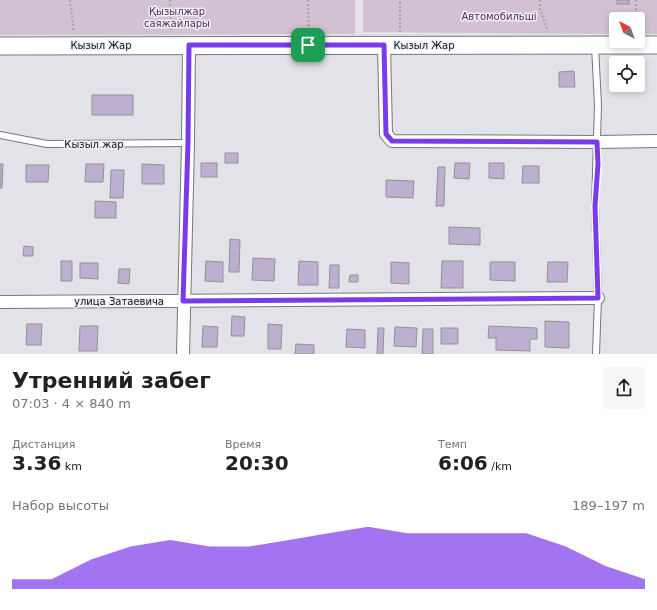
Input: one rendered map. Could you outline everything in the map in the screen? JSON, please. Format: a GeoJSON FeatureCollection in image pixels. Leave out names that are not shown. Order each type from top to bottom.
{"type":"FeatureCollection","features":[{"type":"Feature","properties":{"kind":"main road","name":"Кызыл Жар"},"geometry":{"type":"LineString","coordinates":[[0,46],[652,45]]}},
{"type":"Feature","properties":{"kind":"street"},"geometry":{"type":"LineString","coordinates":[[183,354],[189,45]]}},
{"type":"Feature","properties":{"kind":"street","name":"Кызыл жар"},"geometry":{"type":"LineString","coordinates":[[392,45],[386,134],[392,141],[657,141]]}},
{"type":"Feature","properties":{"kind":"street","name":"улица Затаевича"},"geometry":{"type":"LineString","coordinates":[[0,302],[598,298]]}},
{"type":"Feature","properties":{"kind":"lane"},"geometry":{"type":"LineString","coordinates":[[595,45],[598,105],[598,164],[595,206],[598,298],[596,354]]}},
{"type":"Feature","properties":{"kind":"lane","name":"Кызыл жар"},"geometry":{"type":"LineString","coordinates":[[0,135],[47,144],[188,143]]}},
{"type":"Feature","properties":{"kind":"path"},"geometry":{"type":"LineString","coordinates":[[70,0],[76,46]]}},
{"type":"Feature","properties":{"kind":"path"},"geometry":{"type":"LineString","coordinates":[[170,0],[172,45]]}},
{"type":"Feature","properties":{"kind":"path"},"geometry":{"type":"LineString","coordinates":[[308,0],[310,20],[308,45]]}},
{"type":"Feature","properties":{"kind":"path"},"geometry":{"type":"LineString","coordinates":[[392,45],[400,0]]}},
{"type":"Feature","properties":{"kind":"path"},"geometry":{"type":"LineString","coordinates":[[540,0],[540,9],[546,27],[555,45]]}},
{"type":"Feature","properties":{"kind":"path"},"geometry":{"type":"LineString","coordinates":[[636,0],[636,10],[640,24],[652,45]]}},
{"type":"Feature","properties":{"kind":"green space","name":"Қызылжар саяжайлары"},"geometry":{"type":"Polygon","coordinates":[[[0,0],[355,0],[355,34],[0,35],[0,0]]]}},
{"type":"Feature","properties":{"kind":"green space","name":"Автомобильші"},"geometry":{"type":"Polygon","coordinates":[[[363,0],[657,0],[657,34],[645,34],[645,12],[609,12],[609,34],[363,32],[363,0]]]}},
{"type":"Feature","properties":{"kind":"building"},"geometry":{"type":"Polygon","coordinates":[[[617,0],[629,0],[629,4],[617,4],[617,0]]]}},
{"type":"Feature","properties":{"kind":"building"},"geometry":{"type":"Polygon","coordinates":[[[574,71],[575,87],[559,87],[559,72],[574,71]]]}},
{"type":"Feature","properties":{"kind":"building"},"geometry":{"type":"Polygon","coordinates":[[[92,95],[133,95],[133,115],[92,115],[92,95]]]}},
{"type":"Feature","properties":{"kind":"building"},"geometry":{"type":"Polygon","coordinates":[[[225,153],[238,153],[238,163],[225,163],[225,153]]]}},
{"type":"Feature","properties":{"kind":"building"},"geometry":{"type":"Polygon","coordinates":[[[201,163],[217,163],[217,177],[201,177],[201,163]]]}},
{"type":"Feature","properties":{"kind":"building"},"geometry":{"type":"Polygon","coordinates":[[[455,163],[470,163],[469,179],[454,178],[455,163]]]}},
{"type":"Feature","properties":{"kind":"building"},"geometry":{"type":"Polygon","coordinates":[[[489,163],[504,163],[504,179],[489,178],[489,163]]]}},
{"type":"Feature","properties":{"kind":"building"},"geometry":{"type":"Polygon","coordinates":[[[0,164],[3,164],[2,188],[0,188],[0,164]]]}},
{"type":"Feature","properties":{"kind":"building"},"geometry":{"type":"Polygon","coordinates":[[[86,164],[104,164],[103,182],[85,182],[86,164]]]}},
{"type":"Feature","properties":{"kind":"building"},"geometry":{"type":"Polygon","coordinates":[[[142,164],[164,165],[164,184],[142,184],[142,164]]]}},
{"type":"Feature","properties":{"kind":"building"},"geometry":{"type":"Polygon","coordinates":[[[26,165],[49,165],[48,182],[26,182],[26,165]]]}},
{"type":"Feature","properties":{"kind":"building"},"geometry":{"type":"Polygon","coordinates":[[[523,166],[539,166],[539,183],[522,183],[523,166]]]}},
{"type":"Feature","properties":{"kind":"building"},"geometry":{"type":"Polygon","coordinates":[[[438,167],[445,167],[444,206],[436,206],[438,167]]]}},
{"type":"Feature","properties":{"kind":"building"},"geometry":{"type":"Polygon","coordinates":[[[111,170],[124,170],[123,198],[110,198],[111,170]]]}},
{"type":"Feature","properties":{"kind":"building"},"geometry":{"type":"Polygon","coordinates":[[[386,180],[414,181],[413,198],[386,197],[386,180]]]}},
{"type":"Feature","properties":{"kind":"building"},"geometry":{"type":"Polygon","coordinates":[[[95,201],[116,202],[116,218],[95,218],[95,201]]]}},
{"type":"Feature","properties":{"kind":"building"},"geometry":{"type":"Polygon","coordinates":[[[449,227],[480,228],[480,245],[449,244],[449,227]]]}},
{"type":"Feature","properties":{"kind":"building"},"geometry":{"type":"Polygon","coordinates":[[[230,239],[240,240],[239,272],[229,272],[230,239]]]}},
{"type":"Feature","properties":{"kind":"building"},"geometry":{"type":"Polygon","coordinates":[[[24,246],[33,247],[33,256],[23,256],[24,246]]]}},
{"type":"Feature","properties":{"kind":"building"},"geometry":{"type":"Polygon","coordinates":[[[253,258],[275,259],[274,281],[252,280],[253,258]]]}},
{"type":"Feature","properties":{"kind":"building"},"geometry":{"type":"Polygon","coordinates":[[[61,261],[72,261],[72,281],[61,281],[61,261]]]}},
{"type":"Feature","properties":{"kind":"building"},"geometry":{"type":"Polygon","coordinates":[[[206,261],[223,262],[223,282],[205,281],[206,261]]]}},
{"type":"Feature","properties":{"kind":"building"},"geometry":{"type":"Polygon","coordinates":[[[299,261],[318,262],[318,285],[298,285],[299,261]]]}},
{"type":"Feature","properties":{"kind":"building"},"geometry":{"type":"Polygon","coordinates":[[[442,261],[463,261],[463,288],[441,288],[442,261]]]}},
{"type":"Feature","properties":{"kind":"building"},"geometry":{"type":"Polygon","coordinates":[[[391,262],[409,263],[409,284],[391,283],[391,262]]]}},
{"type":"Feature","properties":{"kind":"building"},"geometry":{"type":"Polygon","coordinates":[[[490,262],[515,262],[515,281],[490,280],[490,262]]]}},
{"type":"Feature","properties":{"kind":"building"},"geometry":{"type":"Polygon","coordinates":[[[548,262],[568,262],[567,282],[547,282],[548,262]]]}},
{"type":"Feature","properties":{"kind":"building"},"geometry":{"type":"Polygon","coordinates":[[[80,263],[98,263],[98,279],[80,278],[80,263]]]}},
{"type":"Feature","properties":{"kind":"building"},"geometry":{"type":"Polygon","coordinates":[[[330,265],[339,265],[339,288],[329,288],[330,265]]]}},
{"type":"Feature","properties":{"kind":"building"},"geometry":{"type":"Polygon","coordinates":[[[119,269],[130,269],[129,284],[118,283],[119,269]]]}},
{"type":"Feature","properties":{"kind":"building"},"geometry":{"type":"Polygon","coordinates":[[[350,275],[358,275],[358,282],[349,282],[350,275]]]}},
{"type":"Feature","properties":{"kind":"building"},"geometry":{"type":"Polygon","coordinates":[[[232,316],[245,317],[244,336],[231,336],[232,316]]]}},
{"type":"Feature","properties":{"kind":"building"},"geometry":{"type":"Polygon","coordinates":[[[545,321],[569,322],[569,348],[545,347],[545,321]]]}},
{"type":"Feature","properties":{"kind":"building"},"geometry":{"type":"Polygon","coordinates":[[[27,324],[42,324],[41,345],[26,345],[27,324]]]}},
{"type":"Feature","properties":{"kind":"building"},"geometry":{"type":"Polygon","coordinates":[[[268,324],[282,325],[281,349],[268,349],[268,324]]]}},
{"type":"Feature","properties":{"kind":"building"},"geometry":{"type":"Polygon","coordinates":[[[80,326],[98,326],[97,351],[79,351],[80,326]]]}},
{"type":"Feature","properties":{"kind":"building"},"geometry":{"type":"Polygon","coordinates":[[[203,326],[218,327],[217,347],[202,347],[203,326]]]}},
{"type":"Feature","properties":{"kind":"building"},"geometry":{"type":"Polygon","coordinates":[[[489,326],[537,328],[537,339],[530,339],[530,351],[496,350],[496,338],[488,338],[489,326]]]}},
{"type":"Feature","properties":{"kind":"building"},"geometry":{"type":"Polygon","coordinates":[[[395,327],[417,328],[416,347],[394,346],[395,327]]]}},
{"type":"Feature","properties":{"kind":"building"},"geometry":{"type":"Polygon","coordinates":[[[378,328],[384,328],[383,354],[377,354],[378,328]]]}},
{"type":"Feature","properties":{"kind":"building"},"geometry":{"type":"Polygon","coordinates":[[[441,328],[458,328],[458,344],[441,344],[441,328]]]}},
{"type":"Feature","properties":{"kind":"building"},"geometry":{"type":"Polygon","coordinates":[[[347,329],[365,330],[365,348],[346,347],[347,329]]]}},
{"type":"Feature","properties":{"kind":"building"},"geometry":{"type":"Polygon","coordinates":[[[423,329],[433,329],[433,354],[422,354],[423,329]]]}},
{"type":"Feature","properties":{"kind":"building"},"geometry":{"type":"Polygon","coordinates":[[[296,344],[314,345],[314,354],[295,354],[296,344]]]}},
{"type":"Feature","properties":{"kind":"route"},"geometry":{"type":"LineString","coordinates":[[189,45],[308,45],[384,45],[386,134],[392,141],[597,142],[598,164],[595,206],[598,298],[183,301],[188,143],[189,45]]}}]}
